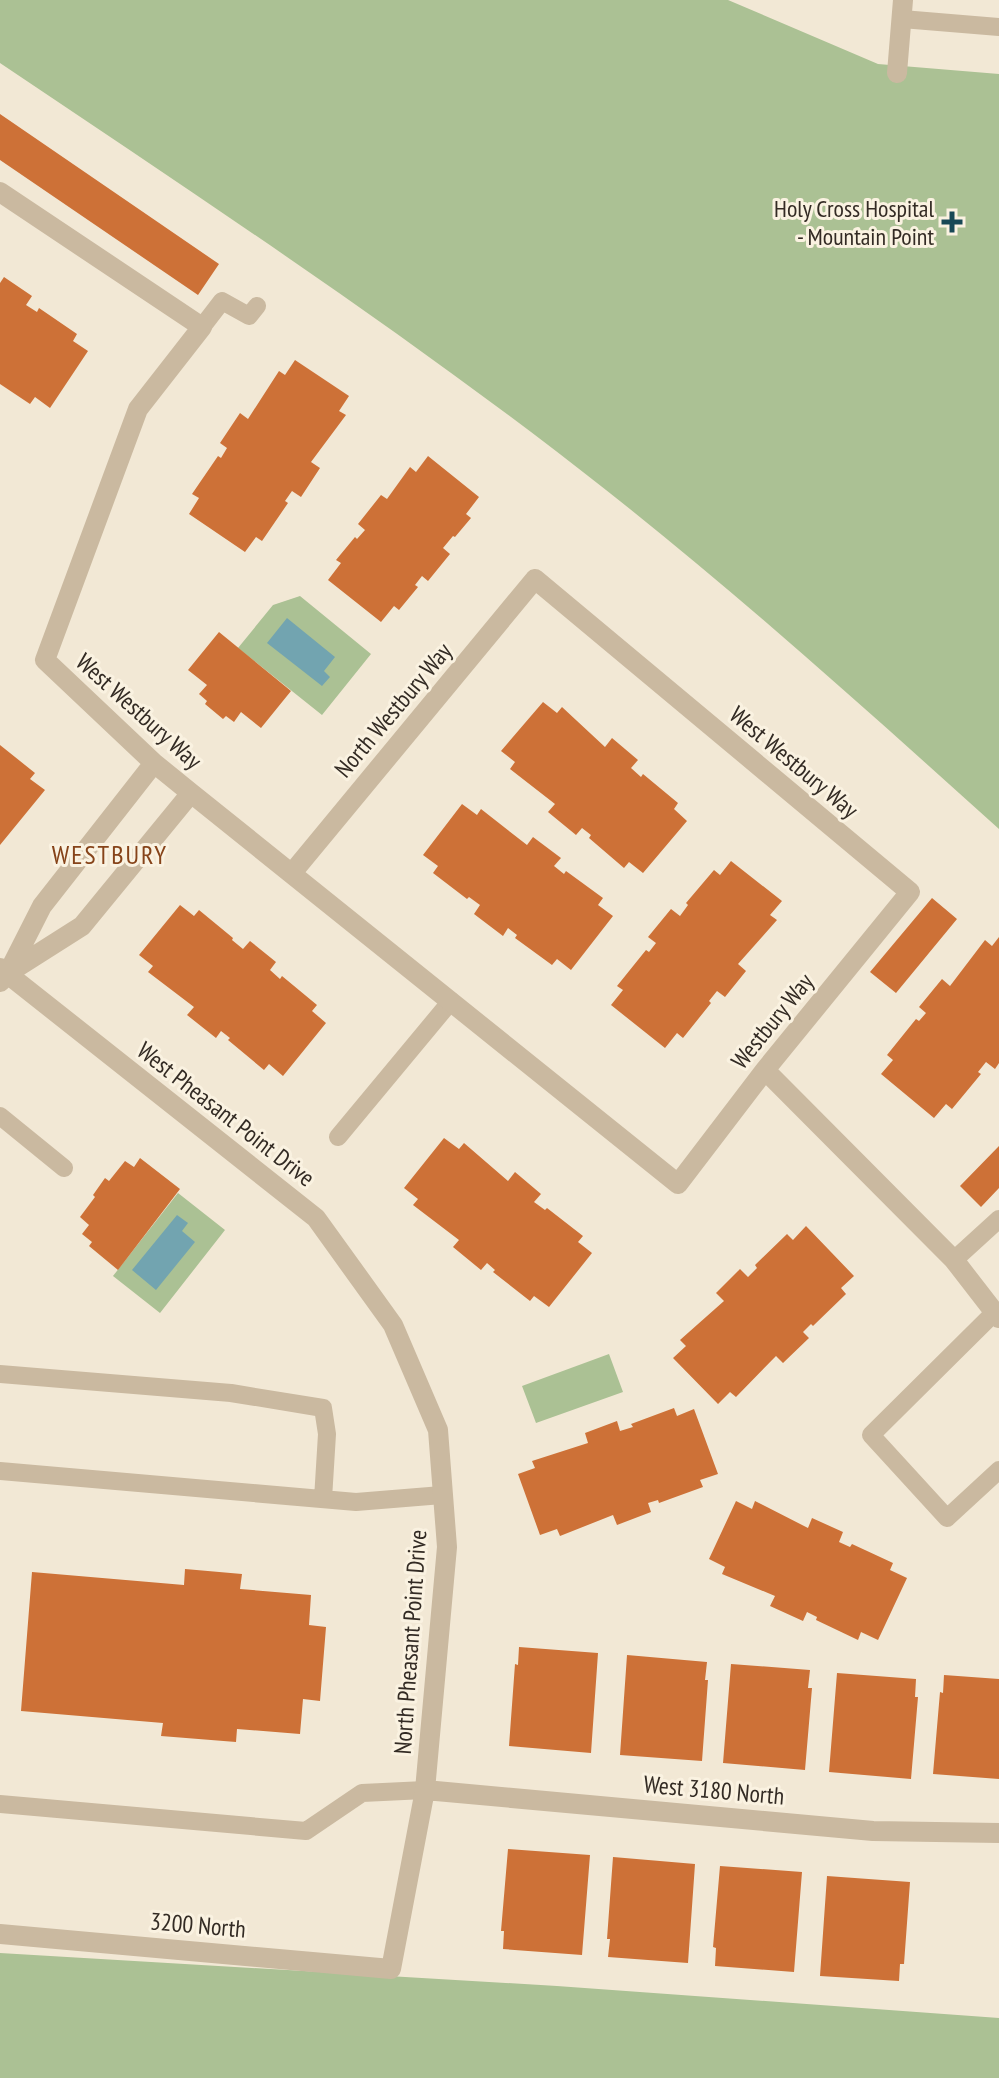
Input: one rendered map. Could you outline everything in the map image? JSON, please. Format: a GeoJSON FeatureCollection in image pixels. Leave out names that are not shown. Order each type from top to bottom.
{"type":"FeatureCollection","features":[{"type":"Feature","properties":{"kind":"street"},"geometry":{"type":"LineString","coordinates":[[897,73],[902,9]]}},
{"type":"Feature","properties":{"kind":"street"},"geometry":{"type":"LineString","coordinates":[[0,192],[202,327]]}},
{"type":"Feature","properties":{"kind":"street","name":"West Westbury Way"},"geometry":{"type":"LineString","coordinates":[[202,327],[138,409],[45,660],[154,763],[678,1184]]}},
{"type":"Feature","properties":{"kind":"street","name":"West Westbury Way"},"geometry":{"type":"LineString","coordinates":[[535,579],[910,892]]}},
{"type":"Feature","properties":{"kind":"street","name":"North Westbury Way"},"geometry":{"type":"LineString","coordinates":[[292,873],[535,579]]}},
{"type":"Feature","properties":{"kind":"street"},"geometry":{"type":"LineString","coordinates":[[3,974],[42,906],[154,763]]}},
{"type":"Feature","properties":{"kind":"street"},"geometry":{"type":"LineString","coordinates":[[3,974],[82,926],[191,793]]}},
{"type":"Feature","properties":{"kind":"street","name":"Westbury Way"},"geometry":{"type":"LineString","coordinates":[[678,1184],[765,1070],[910,892]]}},
{"type":"Feature","properties":{"kind":"street","name":"West Pheasant Point Drive"},"geometry":{"type":"LineString","coordinates":[[3,974],[316,1218],[393,1325]]}},
{"type":"Feature","properties":{"kind":"street"},"geometry":{"type":"LineString","coordinates":[[765,1070],[954,1260],[996,1315]]}},
{"type":"Feature","properties":{"kind":"street","name":"North Pheasant Point Drive"},"geometry":{"type":"LineString","coordinates":[[391,1969],[425,1790],[447,1547],[438,1430],[393,1325]]}},
{"type":"Feature","properties":{"kind":"street","name":"West 3180 North"},"geometry":{"type":"LineString","coordinates":[[425,1790],[873,1831],[999,1833]]}},
{"type":"Feature","properties":{"kind":"street","name":"3200 North"},"geometry":{"type":"LineString","coordinates":[[0,1934],[391,1969]]}},
{"type":"Feature","properties":{"kind":"lane"},"geometry":{"type":"LineString","coordinates":[[902,9],[999,27]]}},
{"type":"Feature","properties":{"kind":"lane"},"geometry":{"type":"LineString","coordinates":[[202,327],[222,301],[249,316],[257,306]]}},
{"type":"Feature","properties":{"kind":"lane"},"geometry":{"type":"LineString","coordinates":[[338,1137],[451,1001]]}},
{"type":"Feature","properties":{"kind":"lane"},"geometry":{"type":"LineString","coordinates":[[0,1116],[64,1168]]}},
{"type":"Feature","properties":{"kind":"lane"},"geometry":{"type":"LineString","coordinates":[[954,1260],[999,1219]]}},
{"type":"Feature","properties":{"kind":"lane"},"geometry":{"type":"LineString","coordinates":[[996,1315],[871,1435],[947,1518],[999,1470]]}},
{"type":"Feature","properties":{"kind":"lane"},"geometry":{"type":"LineString","coordinates":[[0,1374],[231,1393],[323,1408],[327,1434],[323,1499]]}},
{"type":"Feature","properties":{"kind":"lane"},"geometry":{"type":"LineString","coordinates":[[0,1471],[356,1502],[442,1495]]}},
{"type":"Feature","properties":{"kind":"lane"},"geometry":{"type":"LineString","coordinates":[[0,1804],[306,1831],[362,1793],[425,1790]]}},
{"type":"Feature","properties":{"kind":"green space"},"geometry":{"type":"Polygon","coordinates":[[[0,0],[728,0],[878,64],[999,74],[999,829],[756,614],[533,433],[307,271],[0,63],[0,0]]]}},
{"type":"Feature","properties":{"kind":"green space"},"geometry":{"type":"Polygon","coordinates":[[[300,596],[371,654],[322,715],[238,648],[273,605],[300,596]]]}},
{"type":"Feature","properties":{"kind":"green space"},"geometry":{"type":"Polygon","coordinates":[[[178,1193],[225,1230],[160,1313],[113,1276],[178,1193]]]}},
{"type":"Feature","properties":{"kind":"green space"},"geometry":{"type":"Polygon","coordinates":[[[609,1354],[623,1392],[536,1423],[522,1386],[609,1354]]]}},
{"type":"Feature","properties":{"kind":"green space"},"geometry":{"type":"Polygon","coordinates":[[[0,1953],[557,1986],[999,2018],[999,2078],[0,2078],[0,1953]]]}},
{"type":"Feature","properties":{"kind":"water"},"geometry":{"type":"Polygon","coordinates":[[[287,618],[335,657],[324,671],[330,677],[322,686],[267,643],[287,618]]]}},
{"type":"Feature","properties":{"kind":"water"},"geometry":{"type":"Polygon","coordinates":[[[177,1215],[188,1223],[182,1231],[195,1242],[156,1290],[132,1270],[177,1215]]]}},
{"type":"Feature","properties":{"kind":"building"},"geometry":{"type":"Polygon","coordinates":[[[0,114],[219,264],[198,295],[0,160],[0,114]]]}},
{"type":"Feature","properties":{"kind":"building"},"geometry":{"type":"Polygon","coordinates":[[[4,277],[32,296],[26,305],[37,312],[39,308],[77,334],[73,341],[88,351],[50,408],[35,397],[30,404],[0,384],[0,283],[4,277]]]}},
{"type":"Feature","properties":{"kind":"building"},"geometry":{"type":"Polygon","coordinates":[[[295,360],[349,396],[339,411],[346,415],[311,462],[320,468],[301,497],[292,491],[285,501],[288,503],[262,541],[256,537],[245,552],[189,514],[199,498],[192,494],[227,448],[220,443],[240,413],[248,419],[279,371],[285,375],[295,360]]]}},
{"type":"Feature","properties":{"kind":"building"},"geometry":{"type":"Polygon","coordinates":[[[428,456],[479,497],[466,514],[471,518],[443,548],[450,554],[428,581],[422,576],[415,585],[418,587],[399,610],[394,606],[381,622],[328,580],[341,563],[336,560],[365,530],[358,524],[381,495],[387,499],[410,467],[416,472],[428,456]]]}},
{"type":"Feature","properties":{"kind":"building"},"geometry":{"type":"Polygon","coordinates":[[[219,632],[291,691],[261,728],[241,712],[234,722],[226,716],[223,719],[205,704],[207,701],[199,694],[207,685],[188,670],[219,632]]]}},
{"type":"Feature","properties":{"kind":"building"},"geometry":{"type":"Polygon","coordinates":[[[543,702],[557,713],[562,707],[605,747],[612,738],[638,760],[631,768],[678,803],[674,809],[687,821],[643,873],[629,862],[624,868],[589,838],[591,835],[582,828],[576,835],[548,812],[555,804],[510,769],[515,762],[501,751],[543,702]]]}},
{"type":"Feature","properties":{"kind":"building"},"geometry":{"type":"Polygon","coordinates":[[[0,745],[35,773],[30,779],[45,790],[0,845],[0,745]]]}},
{"type":"Feature","properties":{"kind":"building"},"geometry":{"type":"Polygon","coordinates":[[[462,804],[477,815],[481,809],[527,845],[533,837],[561,858],[554,866],[603,898],[598,905],[613,916],[571,970],[557,959],[552,965],[515,938],[517,935],[508,928],[503,936],[474,914],[480,905],[433,873],[438,866],[423,855],[462,804]]]}},
{"type":"Feature","properties":{"kind":"building"},"geometry":{"type":"Polygon","coordinates":[[[731,861],[782,901],[770,915],[777,920],[738,964],[746,971],[725,997],[717,991],[683,1038],[677,1033],[665,1048],[611,1005],[623,990],[617,986],[646,950],[649,952],[656,943],[648,937],[671,909],[680,916],[688,905],[686,903],[714,870],[720,875],[731,861]]]}},
{"type":"Feature","properties":{"kind":"building"},"geometry":{"type":"Polygon","coordinates":[[[932,898],[957,919],[896,993],[870,972],[932,898]]]}},
{"type":"Feature","properties":{"kind":"building"},"geometry":{"type":"Polygon","coordinates":[[[180,905],[194,916],[199,910],[243,949],[250,941],[276,962],[270,970],[317,1005],[312,1011],[326,1023],[283,1076],[269,1064],[264,1070],[221,1031],[216,1038],[187,1015],[194,1007],[148,972],[153,966],[139,955],[180,905]]]}},
{"type":"Feature","properties":{"kind":"building"},"geometry":{"type":"Polygon","coordinates":[[[999,937],[999,1063],[995,1069],[986,1062],[978,1072],[981,1074],[952,1109],[946,1104],[934,1118],[881,1074],[893,1060],[887,1055],[916,1019],[919,1021],[926,1013],[919,1007],[942,979],[950,986],[985,940],[992,946],[999,937]]]}},
{"type":"Feature","properties":{"kind":"building"},"geometry":{"type":"Polygon","coordinates":[[[444,1138],[459,1149],[464,1143],[508,1181],[515,1172],[541,1194],[534,1202],[545,1210],[547,1208],[583,1236],[578,1242],[592,1253],[549,1307],[534,1296],[530,1301],[493,1272],[495,1270],[487,1263],[481,1270],[453,1247],[459,1240],[413,1205],[418,1199],[404,1188],[444,1138]]]}},
{"type":"Feature","properties":{"kind":"building"},"geometry":{"type":"Polygon","coordinates":[[[999,1146],[999,1188],[981,1207],[960,1186],[999,1146]]]}},
{"type":"Feature","properties":{"kind":"building"},"geometry":{"type":"Polygon","coordinates":[[[140,1158],[180,1189],[118,1270],[89,1246],[92,1242],[82,1234],[89,1225],[80,1217],[105,1178],[109,1181],[125,1161],[134,1167],[140,1158]]]}},
{"type":"Feature","properties":{"kind":"building"},"geometry":{"type":"Polygon","coordinates":[[[806,1226],[854,1276],[841,1288],[846,1294],[803,1332],[809,1338],[783,1363],[776,1356],[736,1397],[730,1392],[718,1404],[673,1358],[686,1346],[680,1340],[724,1301],[716,1293],[740,1269],[748,1277],[757,1268],[755,1265],[787,1234],[793,1240],[806,1226]]]}},
{"type":"Feature","properties":{"kind":"building"},"geometry":{"type":"Polygon","coordinates":[[[674,1408],[677,1416],[694,1409],[718,1474],[700,1480],[703,1487],[659,1503],[658,1500],[648,1503],[651,1512],[617,1525],[613,1515],[560,1536],[557,1529],[540,1535],[518,1474],[535,1468],[532,1461],[588,1443],[585,1433],[617,1421],[620,1431],[674,1408]]]}},
{"type":"Feature","properties":{"kind":"building"},"geometry":{"type":"Polygon","coordinates":[[[736,1501],[752,1509],[755,1501],[808,1528],[812,1518],[843,1532],[839,1542],[850,1547],[852,1544],[893,1563],[890,1570],[907,1578],[878,1640],[861,1632],[858,1640],[816,1620],[817,1617],[807,1612],[803,1621],[770,1606],[775,1596],[722,1574],[725,1567],[709,1559],[736,1501]]]}},
{"type":"Feature","properties":{"kind":"building"},"geometry":{"type":"Polygon","coordinates":[[[185,1569],[242,1574],[240,1589],[311,1595],[309,1625],[326,1627],[320,1701],[303,1699],[300,1734],[237,1729],[236,1742],[161,1736],[163,1723],[21,1711],[32,1572],[184,1585],[185,1569]]]}},
{"type":"Feature","properties":{"kind":"building"},"geometry":{"type":"Polygon","coordinates":[[[519,1647],[598,1653],[591,1753],[509,1746],[519,1647]]]}},
{"type":"Feature","properties":{"kind":"building"},"geometry":{"type":"Polygon","coordinates":[[[627,1655],[707,1662],[702,1761],[620,1755],[627,1655]]]}},
{"type":"Feature","properties":{"kind":"building"},"geometry":{"type":"Polygon","coordinates":[[[731,1664],[810,1670],[808,1688],[812,1688],[805,1770],[723,1763],[731,1664]]]}},
{"type":"Feature","properties":{"kind":"building"},"geometry":{"type":"Polygon","coordinates":[[[837,1673],[916,1679],[915,1697],[918,1697],[911,1779],[829,1772],[837,1673]]]}},
{"type":"Feature","properties":{"kind":"building"},"geometry":{"type":"Polygon","coordinates":[[[944,1675],[999,1679],[999,1779],[933,1774],[944,1675]]]}},
{"type":"Feature","properties":{"kind":"building"},"geometry":{"type":"Polygon","coordinates":[[[508,1849],[590,1855],[582,1955],[503,1949],[504,1931],[501,1931],[508,1849]]]}},
{"type":"Feature","properties":{"kind":"building"},"geometry":{"type":"Polygon","coordinates":[[[613,1857],[695,1864],[688,1963],[608,1957],[613,1857]]]}},
{"type":"Feature","properties":{"kind":"building"},"geometry":{"type":"Polygon","coordinates":[[[720,1866],[802,1872],[794,1972],[715,1966],[716,1948],[713,1947],[720,1866]]]}},
{"type":"Feature","properties":{"kind":"building"},"geometry":{"type":"Polygon","coordinates":[[[827,1876],[910,1882],[904,1964],[900,1964],[899,1981],[820,1976],[827,1876]]]}},
{"type":"Feature","properties":{"kind":"place","name":"Holy Cross Hospital - Mountain Point"},"geometry":{"type":"Point","coordinates":[952,222]}},
{"type":"Feature","properties":{"kind":"district","name":"WESTBURY"},"geometry":{"type":"Point","coordinates":[110,854]}}]}
